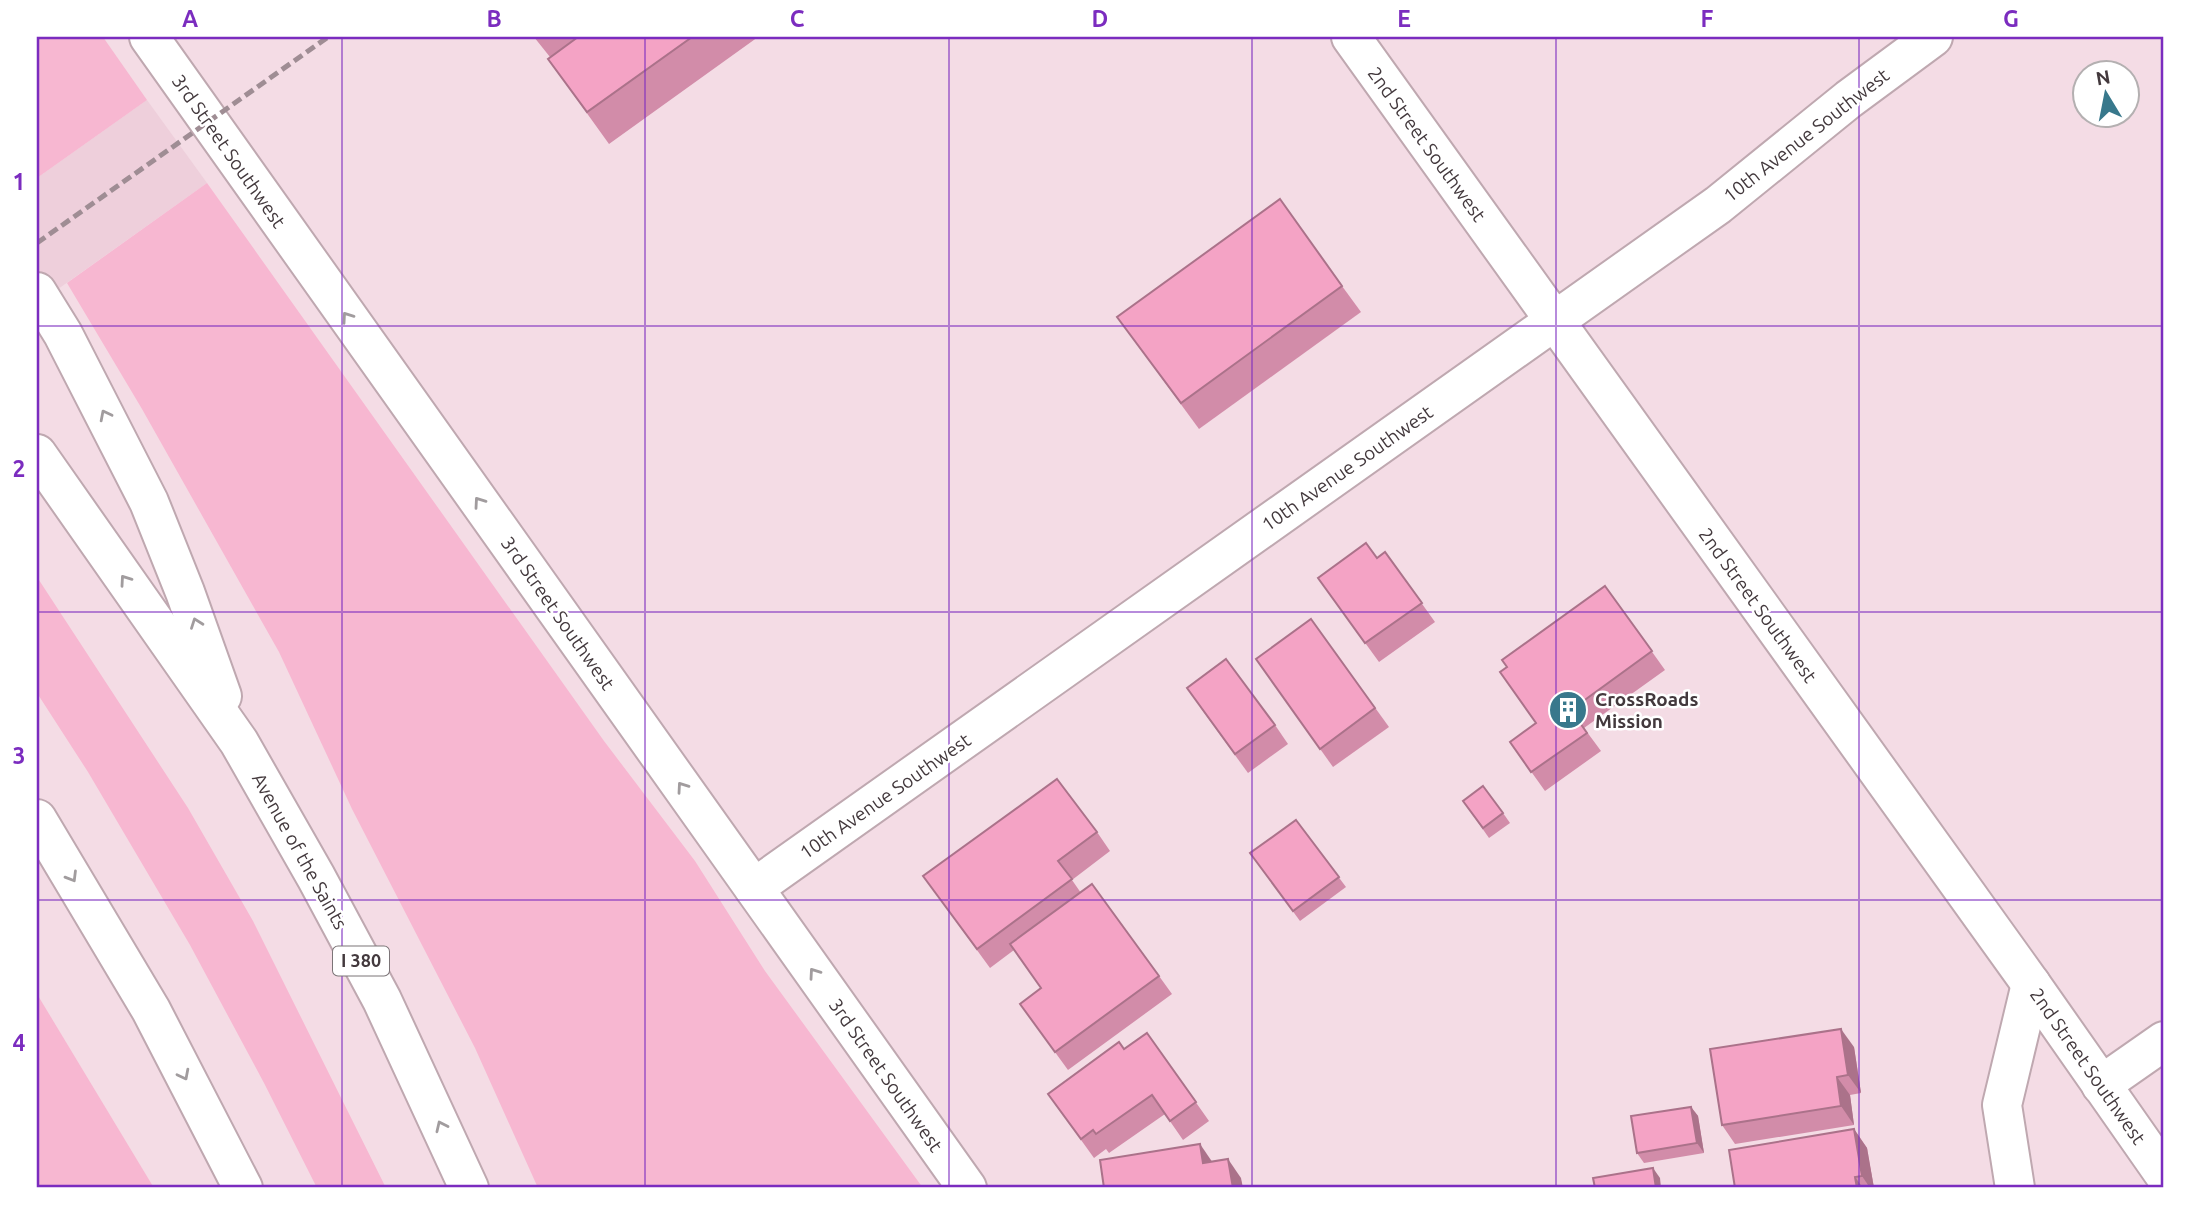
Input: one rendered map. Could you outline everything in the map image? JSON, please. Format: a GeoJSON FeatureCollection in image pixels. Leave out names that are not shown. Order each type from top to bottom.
{"type":"FeatureCollection","features":[{"type":"Feature","properties":{"kind":"main road","name":"3rd Street Southwest"},"geometry":{"type":"LineString","coordinates":[[149,37],[967,1188]]}},
{"type":"Feature","properties":{"kind":"main road","name":"2nd Street Southwest"},"geometry":{"type":"LineString","coordinates":[[1350,37],[2031,984],[2164,1174]]}},
{"type":"Feature","properties":{"kind":"main road","name":"10th Avenue Southwest"},"geometry":{"type":"LineString","coordinates":[[754,888],[1718,205],[1849,99],[1933,37]]}},
{"type":"Feature","properties":{"kind":"main road"},"geometry":{"type":"LineString","coordinates":[[37,292],[63,334],[149,502],[185,592],[213,692]]}},
{"type":"Feature","properties":{"kind":"main road","name":"I 380"},"geometry":{"type":"LineString","coordinates":[[37,454],[213,692]]}},
{"type":"Feature","properties":{"kind":"main road","name":"Avenue of the Saints"},"geometry":{"type":"LineString","coordinates":[[213,692],[382,1000],[469,1188]]}},
{"type":"Feature","properties":{"kind":"main road"},"geometry":{"type":"LineString","coordinates":[[37,819],[151,1010],[243,1188]]}},
{"type":"Feature","properties":{"kind":"main road"},"geometry":{"type":"LineString","coordinates":[[2015,1188],[2002,1105],[2031,984]]}},
{"type":"Feature","properties":{"kind":"main road"},"geometry":{"type":"LineString","coordinates":[[2101,1085],[2164,1041]]}},
{"type":"Feature","properties":{"kind":"shaded area"},"geometry":{"type":"Polygon","coordinates":[[[37,37],[103,37],[147,100],[37,178],[37,37]]]}},
{"type":"Feature","properties":{"kind":"shaded area"},"geometry":{"type":"Polygon","coordinates":[[[147,100],[207,183],[37,304],[37,178],[147,100]]]}},
{"type":"Feature","properties":{"kind":"shaded area"},"geometry":{"type":"Polygon","coordinates":[[[207,183],[604,741],[695,861],[765,971],[923,1188],[538,1188],[475,1048],[352,809],[279,652],[142,409],[67,283],[207,183]]]}},
{"type":"Feature","properties":{"kind":"shaded area"},"geometry":{"type":"Polygon","coordinates":[[[37,577],[188,808],[253,921],[386,1188],[317,1188],[190,945],[88,772],[37,693],[37,577]]]}},
{"type":"Feature","properties":{"kind":"shaded area"},"geometry":{"type":"Polygon","coordinates":[[[37,994],[154,1188],[37,1188],[37,994]]]}},
{"type":"Feature","properties":{"kind":"building"},"geometry":{"type":"Polygon","coordinates":[[[578,37],[692,37],[587,112],[548,59],[578,37]]]}},
{"type":"Feature","properties":{"kind":"building"},"geometry":{"type":"Polygon","coordinates":[[[1280,199],[1342,286],[1181,403],[1117,317],[1280,199]]]}},
{"type":"Feature","properties":{"kind":"building"},"geometry":{"type":"Polygon","coordinates":[[[1366,543],[1377,558],[1385,552],[1422,603],[1365,643],[1318,578],[1366,543]]]}},
{"type":"Feature","properties":{"kind":"building","name":"CrossRoads Mission"},"geometry":{"type":"Polygon","coordinates":[[[1605,586],[1652,651],[1571,710],[1587,733],[1531,772],[1510,742],[1536,723],[1500,672],[1507,667],[1502,660],[1605,586]]]}},
{"type":"Feature","properties":{"kind":"building"},"geometry":{"type":"Polygon","coordinates":[[[1311,619],[1375,708],[1320,749],[1256,659],[1311,619]]]}},
{"type":"Feature","properties":{"kind":"building"},"geometry":{"type":"Polygon","coordinates":[[[1226,659],[1275,725],[1235,754],[1187,688],[1226,659]]]}},
{"type":"Feature","properties":{"kind":"building"},"geometry":{"type":"Polygon","coordinates":[[[1057,779],[1097,832],[1058,861],[1072,879],[977,949],[923,876],[1057,779]]]}},
{"type":"Feature","properties":{"kind":"building"},"geometry":{"type":"Polygon","coordinates":[[[1483,786],[1503,813],[1483,828],[1463,801],[1483,786]]]}},
{"type":"Feature","properties":{"kind":"building"},"geometry":{"type":"Polygon","coordinates":[[[1296,820],[1339,877],[1293,911],[1250,853],[1296,820]]]}},
{"type":"Feature","properties":{"kind":"building"},"geometry":{"type":"Polygon","coordinates":[[[1092,884],[1159,976],[1055,1052],[1020,1004],[1041,988],[1010,944],[1092,884]]]}},
{"type":"Feature","properties":{"kind":"building"},"geometry":{"type":"Polygon","coordinates":[[[1841,1029],[1848,1075],[1837,1077],[1841,1106],[1722,1125],[1710,1049],[1841,1029]]]}},
{"type":"Feature","properties":{"kind":"building"},"geometry":{"type":"Polygon","coordinates":[[[1147,1033],[1196,1102],[1170,1121],[1152,1095],[1096,1134],[1093,1130],[1081,1139],[1048,1094],[1119,1042],[1124,1049],[1147,1033]]]}},
{"type":"Feature","properties":{"kind":"building"},"geometry":{"type":"Polygon","coordinates":[[[1691,1107],[1697,1143],[1637,1153],[1631,1116],[1691,1107]]]}},
{"type":"Feature","properties":{"kind":"building"},"geometry":{"type":"Polygon","coordinates":[[[1854,1129],[1862,1176],[1855,1177],[1857,1188],[1735,1188],[1729,1150],[1854,1129]]]}},
{"type":"Feature","properties":{"kind":"building"},"geometry":{"type":"Polygon","coordinates":[[[1200,1144],[1203,1163],[1228,1159],[1233,1188],[1104,1188],[1100,1160],[1200,1144]]]}},
{"type":"Feature","properties":{"kind":"building"},"geometry":{"type":"Polygon","coordinates":[[[1653,1168],[1656,1188],[1595,1188],[1593,1178],[1653,1168]]]}},
{"type":"Feature","properties":{"kind":"railway"},"geometry":{"type":"LineString","coordinates":[[37,243],[328,37]]}},
{"type":"Feature","properties":{"kind":"place","name":"CrossRoads Mission"},"geometry":{"type":"Point","coordinates":[1568,710]}}]}
